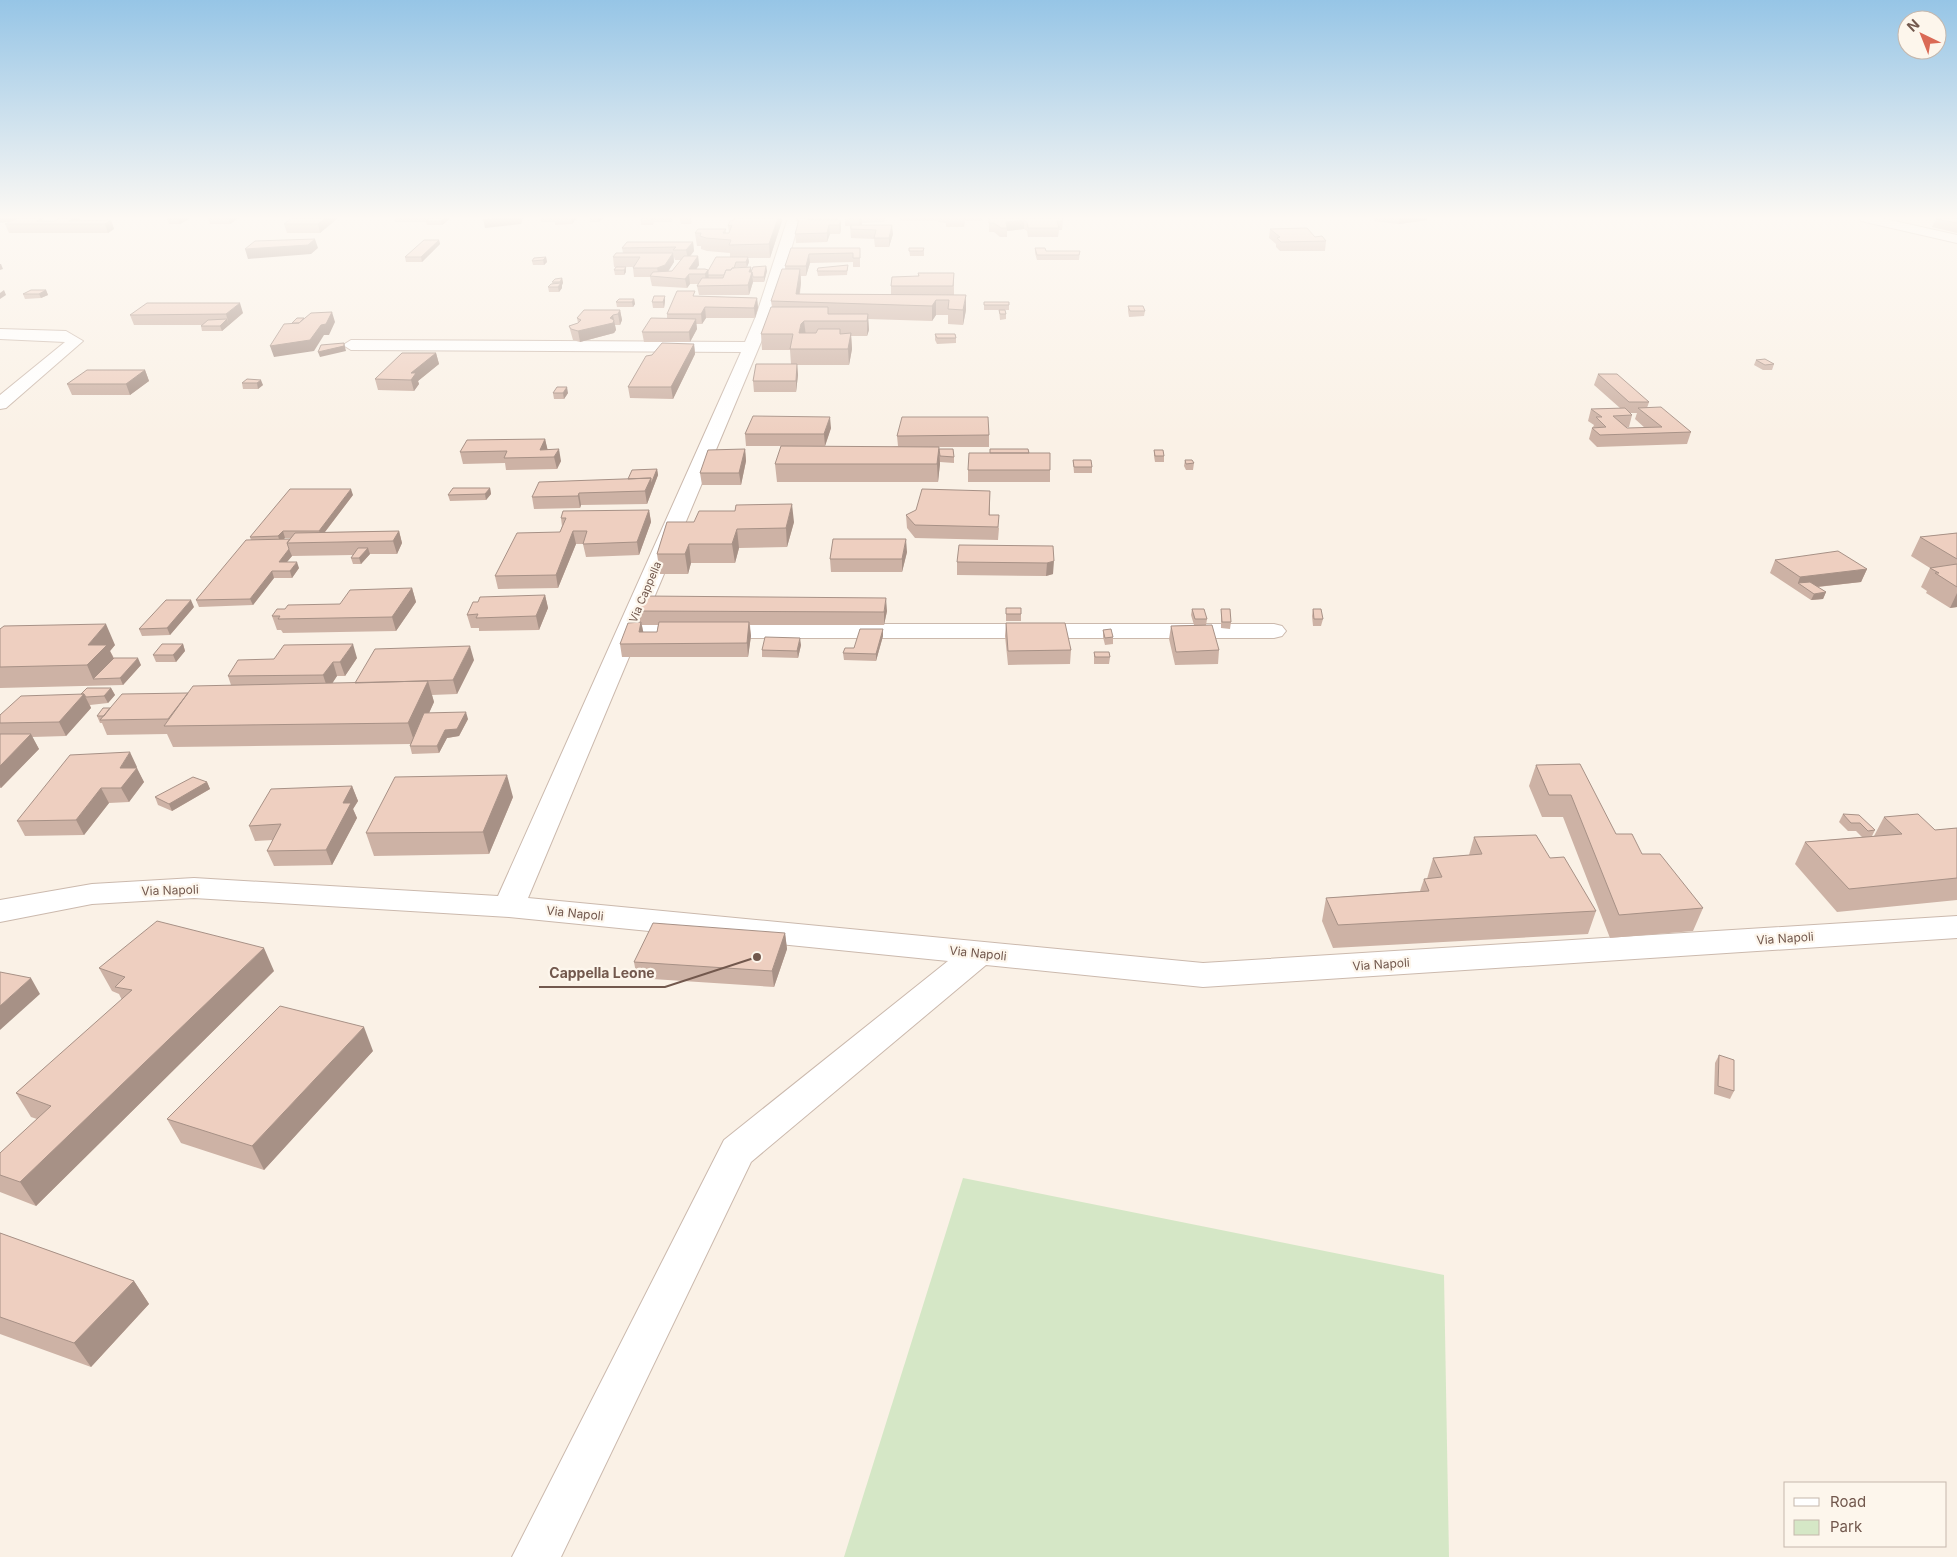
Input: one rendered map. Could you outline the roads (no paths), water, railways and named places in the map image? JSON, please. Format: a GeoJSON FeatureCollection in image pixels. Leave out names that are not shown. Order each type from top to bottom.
{"type":"FeatureCollection","features":[{"type":"Feature","properties":{"kind":"street","name":"Via Cappella"},"geometry":{"type":"LineString","coordinates":[[509,907],[764,316],[772,291]]}},
{"type":"Feature","properties":{"kind":"street"},"geometry":{"type":"LineString","coordinates":[[0,334],[66,336],[75,341],[0,404]]}},
{"type":"Feature","properties":{"kind":"street"},"geometry":{"type":"LineString","coordinates":[[351,345],[751,346]]}},
{"type":"Feature","properties":{"kind":"street"},"geometry":{"type":"LineString","coordinates":[[628,630],[1274,631]]}},
{"type":"Feature","properties":{"kind":"street","name":"Via Napoli"},"geometry":{"type":"LineString","coordinates":[[0,910],[92,894],[194,888],[509,907],[1203,975],[1957,927]]}},
{"type":"Feature","properties":{"kind":"street"},"geometry":{"type":"LineString","coordinates":[[536,1557],[738,1151],[980,953]]}},
{"type":"Feature","properties":{"kind":"place","name":"Cappella Leone"},"geometry":{"type":"Point","coordinates":[757,957]}}]}
